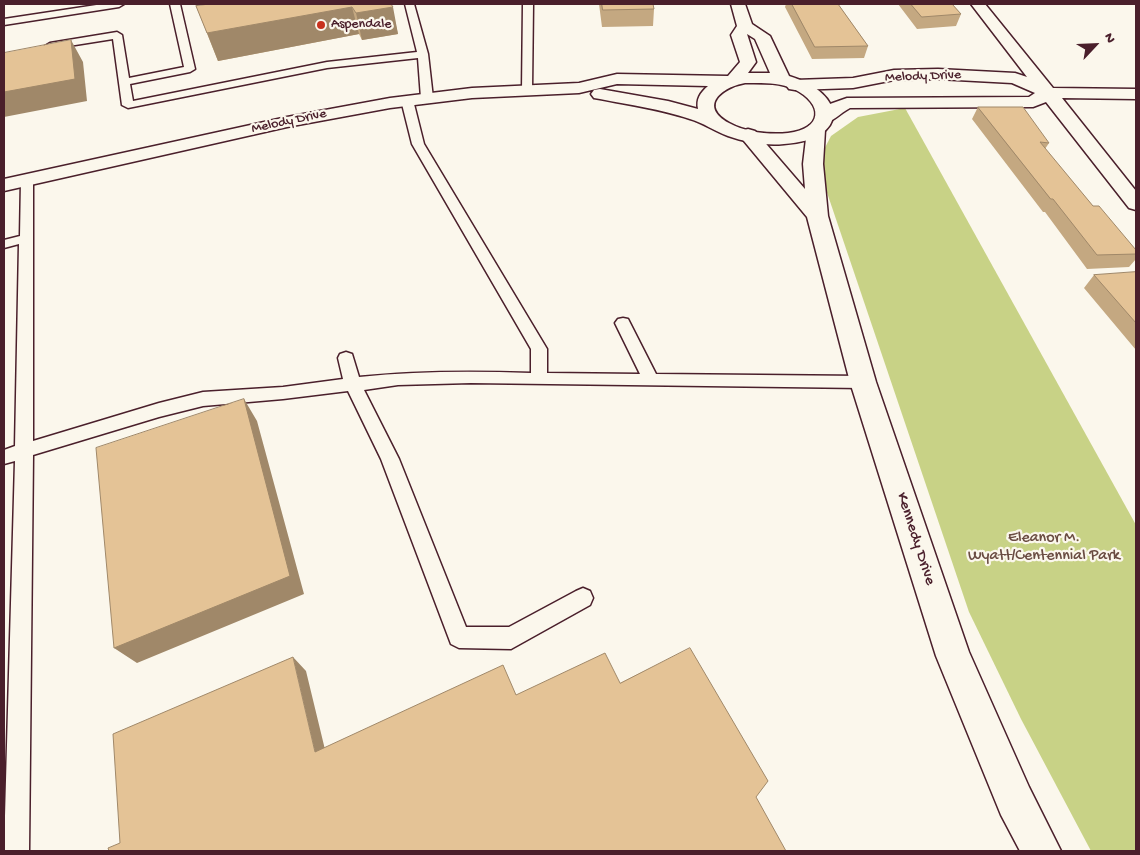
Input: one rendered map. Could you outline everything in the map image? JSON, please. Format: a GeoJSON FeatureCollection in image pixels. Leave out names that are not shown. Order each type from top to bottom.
{"type":"FeatureCollection","features":[{"type":"Feature","properties":{"kind":"street"},"geometry":{"type":"LineString","coordinates":[[738,4],[745,26],[762,36],[788,82],[807,89],[823,102],[826,108],[820,124]]}},
{"type":"Feature","properties":{"kind":"street"},"geometry":{"type":"LineString","coordinates":[[978,4],[1136,204]]}},
{"type":"Feature","properties":{"kind":"street"},"geometry":{"type":"LineString","coordinates":[[713,120],[706,105],[707,98],[716,87],[731,80],[748,62],[739,35],[745,26]]}},
{"type":"Feature","properties":{"kind":"street","name":"Melody Drive"},"geometry":{"type":"LineString","coordinates":[[4,185],[287,122],[407,100],[527,90],[579,88],[618,79],[731,80],[756,78],[788,82],[853,83],[894,75],[938,74],[1015,78],[1048,94],[1136,94]]}},
{"type":"Feature","properties":{"kind":"street","name":"Melody Drive"},"geometry":{"type":"LineString","coordinates":[[579,88],[605,95],[633,98],[668,106],[713,120],[734,131],[764,138],[790,138],[805,135],[820,124],[836,108],[847,103],[1033,102],[1048,94]]}},
{"type":"Feature","properties":{"kind":"street","name":"Kennedy Drive"},"geometry":{"type":"LineString","coordinates":[[820,124],[813,164],[817,216],[863,382],[953,656],[1015,801],[1041,851]]}},
{"type":"Feature","properties":{"kind":"street","name":"Kennedy Drive"},"geometry":{"type":"LineString","coordinates":[[748,135],[817,216]]}},
{"type":"Feature","properties":{"kind":"lane"},"geometry":{"type":"LineString","coordinates":[[4,22],[119,4]]}},
{"type":"Feature","properties":{"kind":"lane"},"geometry":{"type":"LineString","coordinates":[[124,82],[190,68],[175,4]]}},
{"type":"Feature","properties":{"kind":"lane"},"geometry":{"type":"LineString","coordinates":[[409,4],[423,54],[427,98]]}},
{"type":"Feature","properties":{"kind":"lane"},"geometry":{"type":"LineString","coordinates":[[527,90],[528,4]]}},
{"type":"Feature","properties":{"kind":"lane"},"geometry":{"type":"LineString","coordinates":[[40,48],[117,35],[128,106],[327,65],[423,54]]}},
{"type":"Feature","properties":{"kind":"lane"},"geometry":{"type":"LineString","coordinates":[[407,100],[418,144],[539,349],[540,380]]}},
{"type":"Feature","properties":{"kind":"lane"},"geometry":{"type":"LineString","coordinates":[[16,851],[10,745],[24,451],[27,180]]}},
{"type":"Feature","properties":{"kind":"lane"},"geometry":{"type":"LineString","coordinates":[[4,244],[27,238]]}},
{"type":"Feature","properties":{"kind":"lane"},"geometry":{"type":"LineString","coordinates":[[623,323],[651,380]]}},
{"type":"Feature","properties":{"kind":"lane"},"geometry":{"type":"LineString","coordinates":[[346,358],[353,385],[390,460],[459,637],[511,638],[583,598]]}},
{"type":"Feature","properties":{"kind":"lane"},"geometry":{"type":"LineString","coordinates":[[4,457],[203,399],[283,393],[398,380],[461,377],[540,380],[863,382]]}},
{"type":"Feature","properties":{"kind":"green space","name":"Eleanor M. Wyatt/Centennial Park"},"geometry":{"type":"Polygon","coordinates":[[[905,108],[1136,525],[1136,851],[1091,851],[1021,719],[969,612],[817,163],[831,136],[858,117],[905,108]]]}},
{"type":"Feature","properties":{"kind":"building"},"geometry":{"type":"Polygon","coordinates":[[[210,4],[391,4],[393,7],[356,13],[352,7],[207,33],[196,6],[210,4]]]}},
{"type":"Feature","properties":{"kind":"building"},"geometry":{"type":"Polygon","coordinates":[[[602,4],[653,4],[654,9],[603,10],[602,4]]]}},
{"type":"Feature","properties":{"kind":"building"},"geometry":{"type":"Polygon","coordinates":[[[792,4],[838,4],[868,46],[815,47],[792,4]]]}},
{"type":"Feature","properties":{"kind":"building"},"geometry":{"type":"Polygon","coordinates":[[[911,4],[952,4],[961,14],[922,17],[911,4]]]}},
{"type":"Feature","properties":{"kind":"building"},"geometry":{"type":"Polygon","coordinates":[[[71,40],[75,79],[4,92],[4,53],[71,40]]]}},
{"type":"Feature","properties":{"kind":"building"},"geometry":{"type":"Polygon","coordinates":[[[978,107],[1023,107],[1049,143],[1040,142],[1093,206],[1099,206],[1136,250],[1136,254],[1097,255],[978,107]]]}},
{"type":"Feature","properties":{"kind":"building"},"geometry":{"type":"Polygon","coordinates":[[[1136,272],[1136,323],[1094,275],[1136,272]]]}},
{"type":"Feature","properties":{"kind":"building"},"geometry":{"type":"Polygon","coordinates":[[[244,399],[290,576],[114,648],[96,448],[244,399]]]}},
{"type":"Feature","properties":{"kind":"building"},"geometry":{"type":"Polygon","coordinates":[[[690,648],[768,781],[756,797],[786,851],[109,851],[108,848],[120,843],[113,734],[293,657],[315,752],[503,665],[516,695],[605,653],[620,683],[690,648]]]}},
{"type":"Feature","properties":{"kind":"place","name":"Aspendale"},"geometry":{"type":"Point","coordinates":[321,25]}}]}
